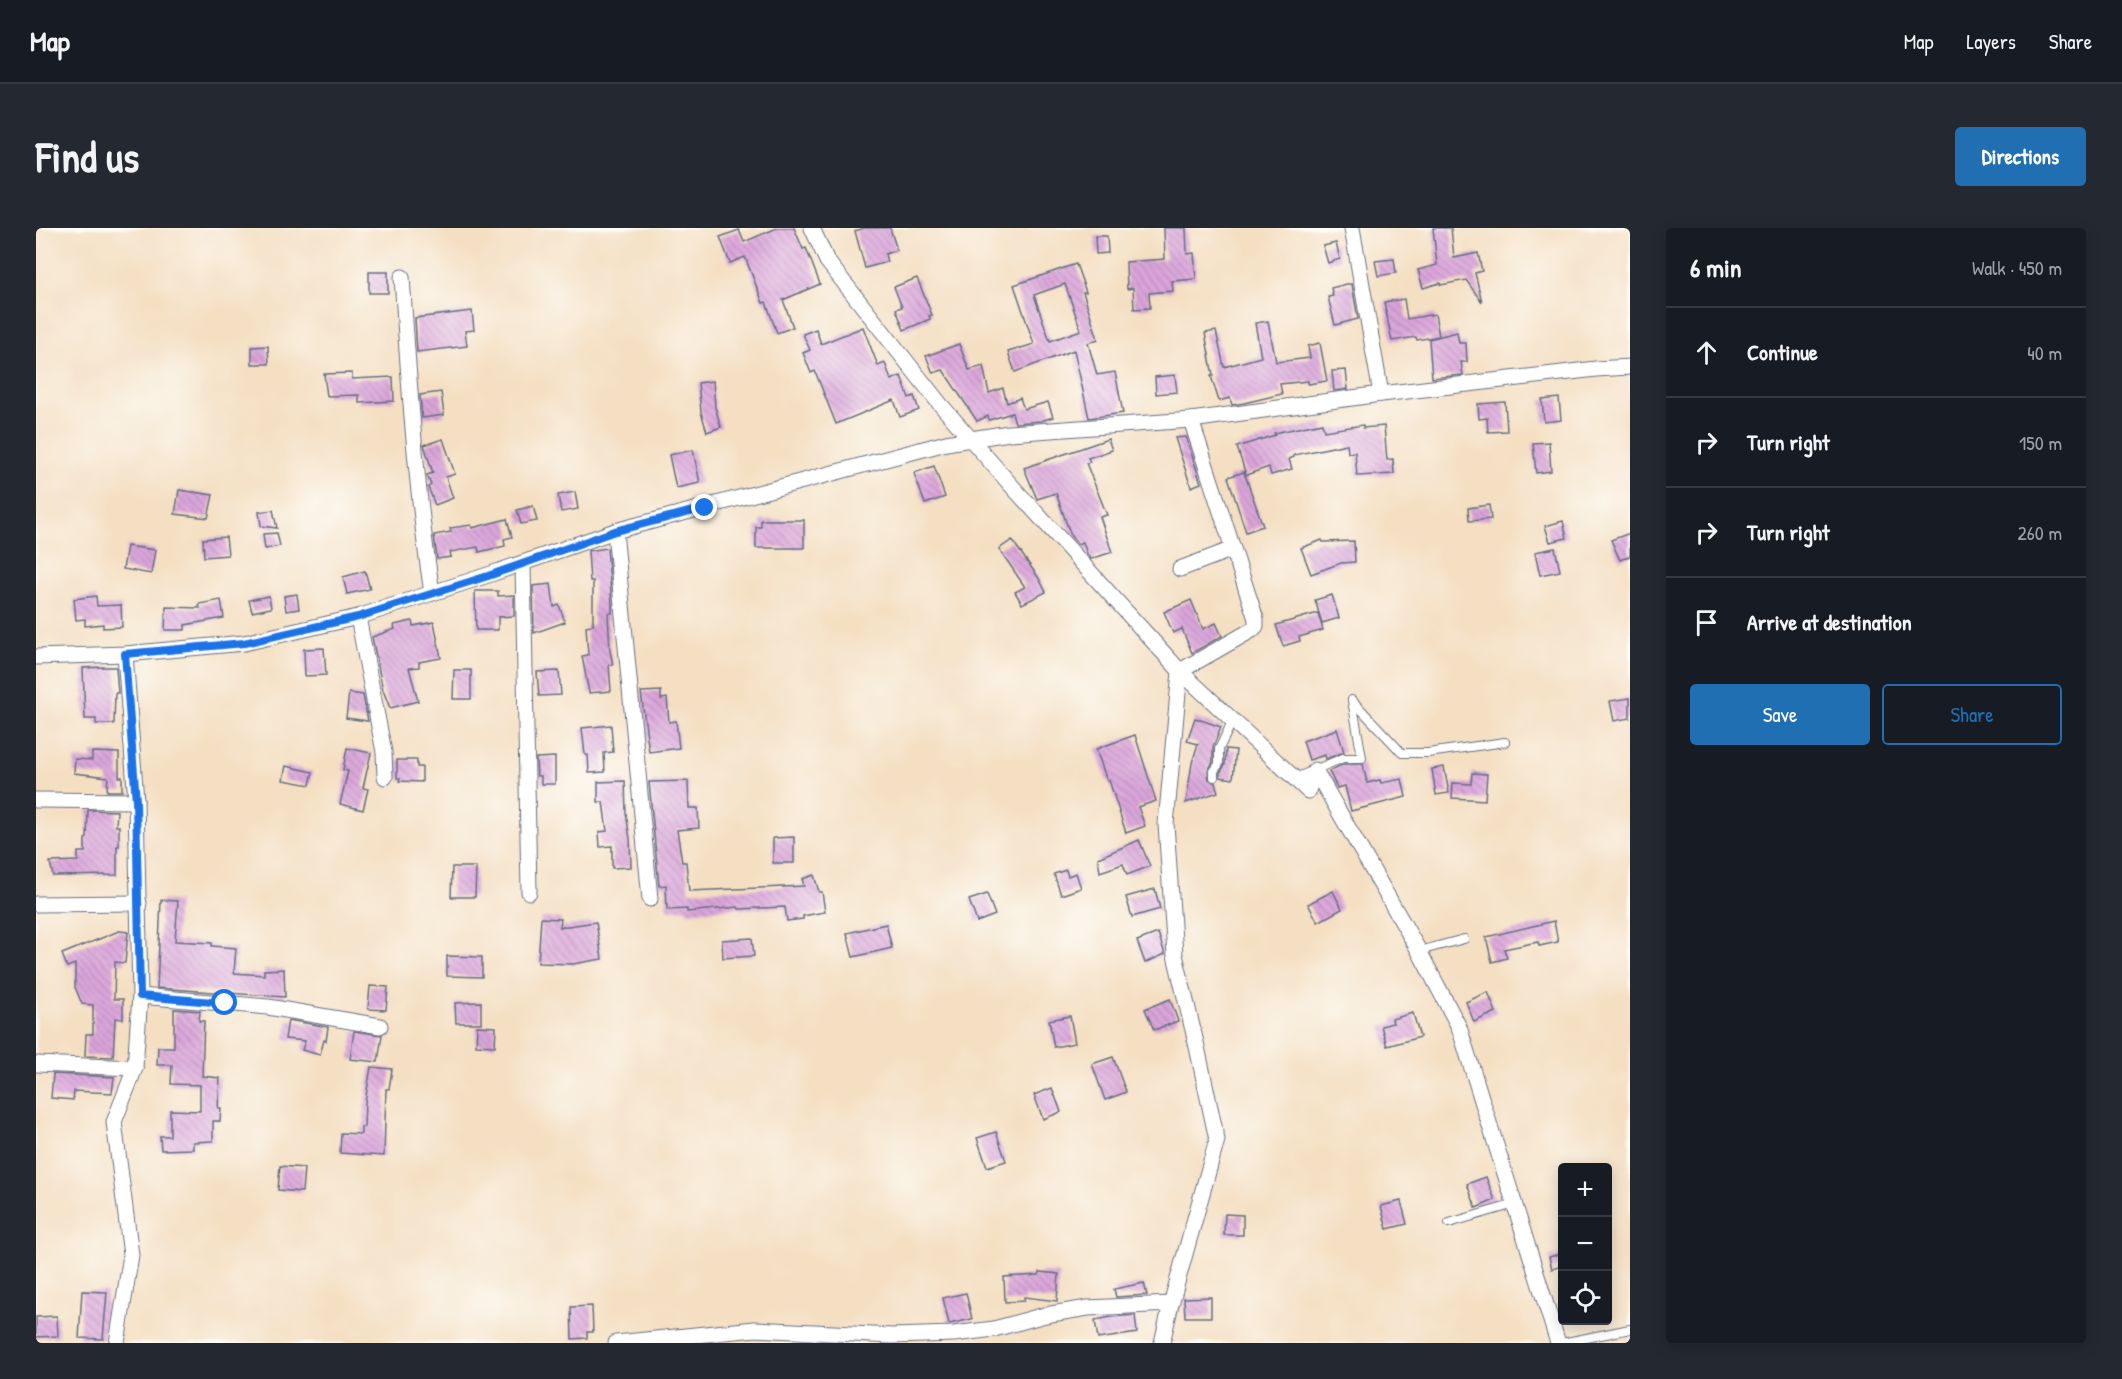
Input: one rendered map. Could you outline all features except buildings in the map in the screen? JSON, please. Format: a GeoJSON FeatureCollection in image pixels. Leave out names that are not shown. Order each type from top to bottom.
{"type":"FeatureCollection","features":[{"type":"Feature","properties":{"kind":"street"},"geometry":{"type":"LineString","coordinates":[[812,228],[827,261],[940,404],[1180,671],[1308,791],[1315,770],[1419,951],[1459,1028],[1560,1343]]}},
{"type":"Feature","properties":{"kind":"street"},"geometry":{"type":"LineString","coordinates":[[1352,228],[1381,394]]}},
{"type":"Feature","properties":{"kind":"street"},"geometry":{"type":"LineString","coordinates":[[402,277],[421,501],[432,593]]}},
{"type":"Feature","properties":{"kind":"street"},"geometry":{"type":"LineString","coordinates":[[36,657],[125,654],[244,643],[358,617],[615,531],[946,443],[1009,433],[1191,420],[1381,394],[1596,369],[1630,368]]}},
{"type":"Feature","properties":{"kind":"street"},"geometry":{"type":"LineString","coordinates":[[1180,671],[1256,626],[1256,619],[1191,420]]}},
{"type":"Feature","properties":{"kind":"street"},"geometry":{"type":"LineString","coordinates":[[615,531],[650,899]]}},
{"type":"Feature","properties":{"kind":"street"},"geometry":{"type":"LineString","coordinates":[[1180,569],[1233,549]]}},
{"type":"Feature","properties":{"kind":"street"},"geometry":{"type":"LineString","coordinates":[[523,563],[529,892]]}},
{"type":"Feature","properties":{"kind":"street"},"geometry":{"type":"LineString","coordinates":[[358,617],[384,752],[385,777]]}},
{"type":"Feature","properties":{"kind":"street"},"geometry":{"type":"LineString","coordinates":[[117,1343],[131,1255],[114,1122],[135,1068],[140,996],[136,801],[125,654]]}},
{"type":"Feature","properties":{"kind":"street"},"geometry":{"type":"LineString","coordinates":[[1162,1343],[1217,1140],[1175,955],[1166,824],[1180,671]]}},
{"type":"Feature","properties":{"kind":"street"},"geometry":{"type":"LineString","coordinates":[[36,800],[136,801]]}},
{"type":"Feature","properties":{"kind":"street"},"geometry":{"type":"LineString","coordinates":[[36,904],[138,903]]}},
{"type":"Feature","properties":{"kind":"street"},"geometry":{"type":"LineString","coordinates":[[140,996],[268,1007],[380,1026]]}},
{"type":"Feature","properties":{"kind":"street"},"geometry":{"type":"LineString","coordinates":[[36,1064],[135,1068]]}},
{"type":"Feature","properties":{"kind":"street"},"geometry":{"type":"LineString","coordinates":[[616,1343],[755,1329],[892,1336],[954,1334],[994,1329],[1045,1315],[1088,1308],[1171,1304]]}},
{"type":"Feature","properties":{"kind":"lane"},"geometry":{"type":"LineString","coordinates":[[1295,778],[1343,758],[1362,758],[1352,700],[1402,753],[1428,753],[1505,742]]}},
{"type":"Feature","properties":{"kind":"lane"},"geometry":{"type":"LineString","coordinates":[[1214,777],[1219,764],[1219,749],[1233,720]]}},
{"type":"Feature","properties":{"kind":"lane"},"geometry":{"type":"LineString","coordinates":[[1419,951],[1464,939]]}},
{"type":"Feature","properties":{"kind":"lane"},"geometry":{"type":"LineString","coordinates":[[1449,1223],[1515,1204]]}},
{"type":"Feature","properties":{"kind":"lane"},"geometry":{"type":"LineString","coordinates":[[1560,1343],[1630,1329]]}},
{"type":"Feature","properties":{"kind":"route"},"geometry":{"type":"LineString","coordinates":[[225,1003],[140,996],[136,801],[125,654],[244,643],[358,617],[488,576],[615,531],[705,508]]}}]}
